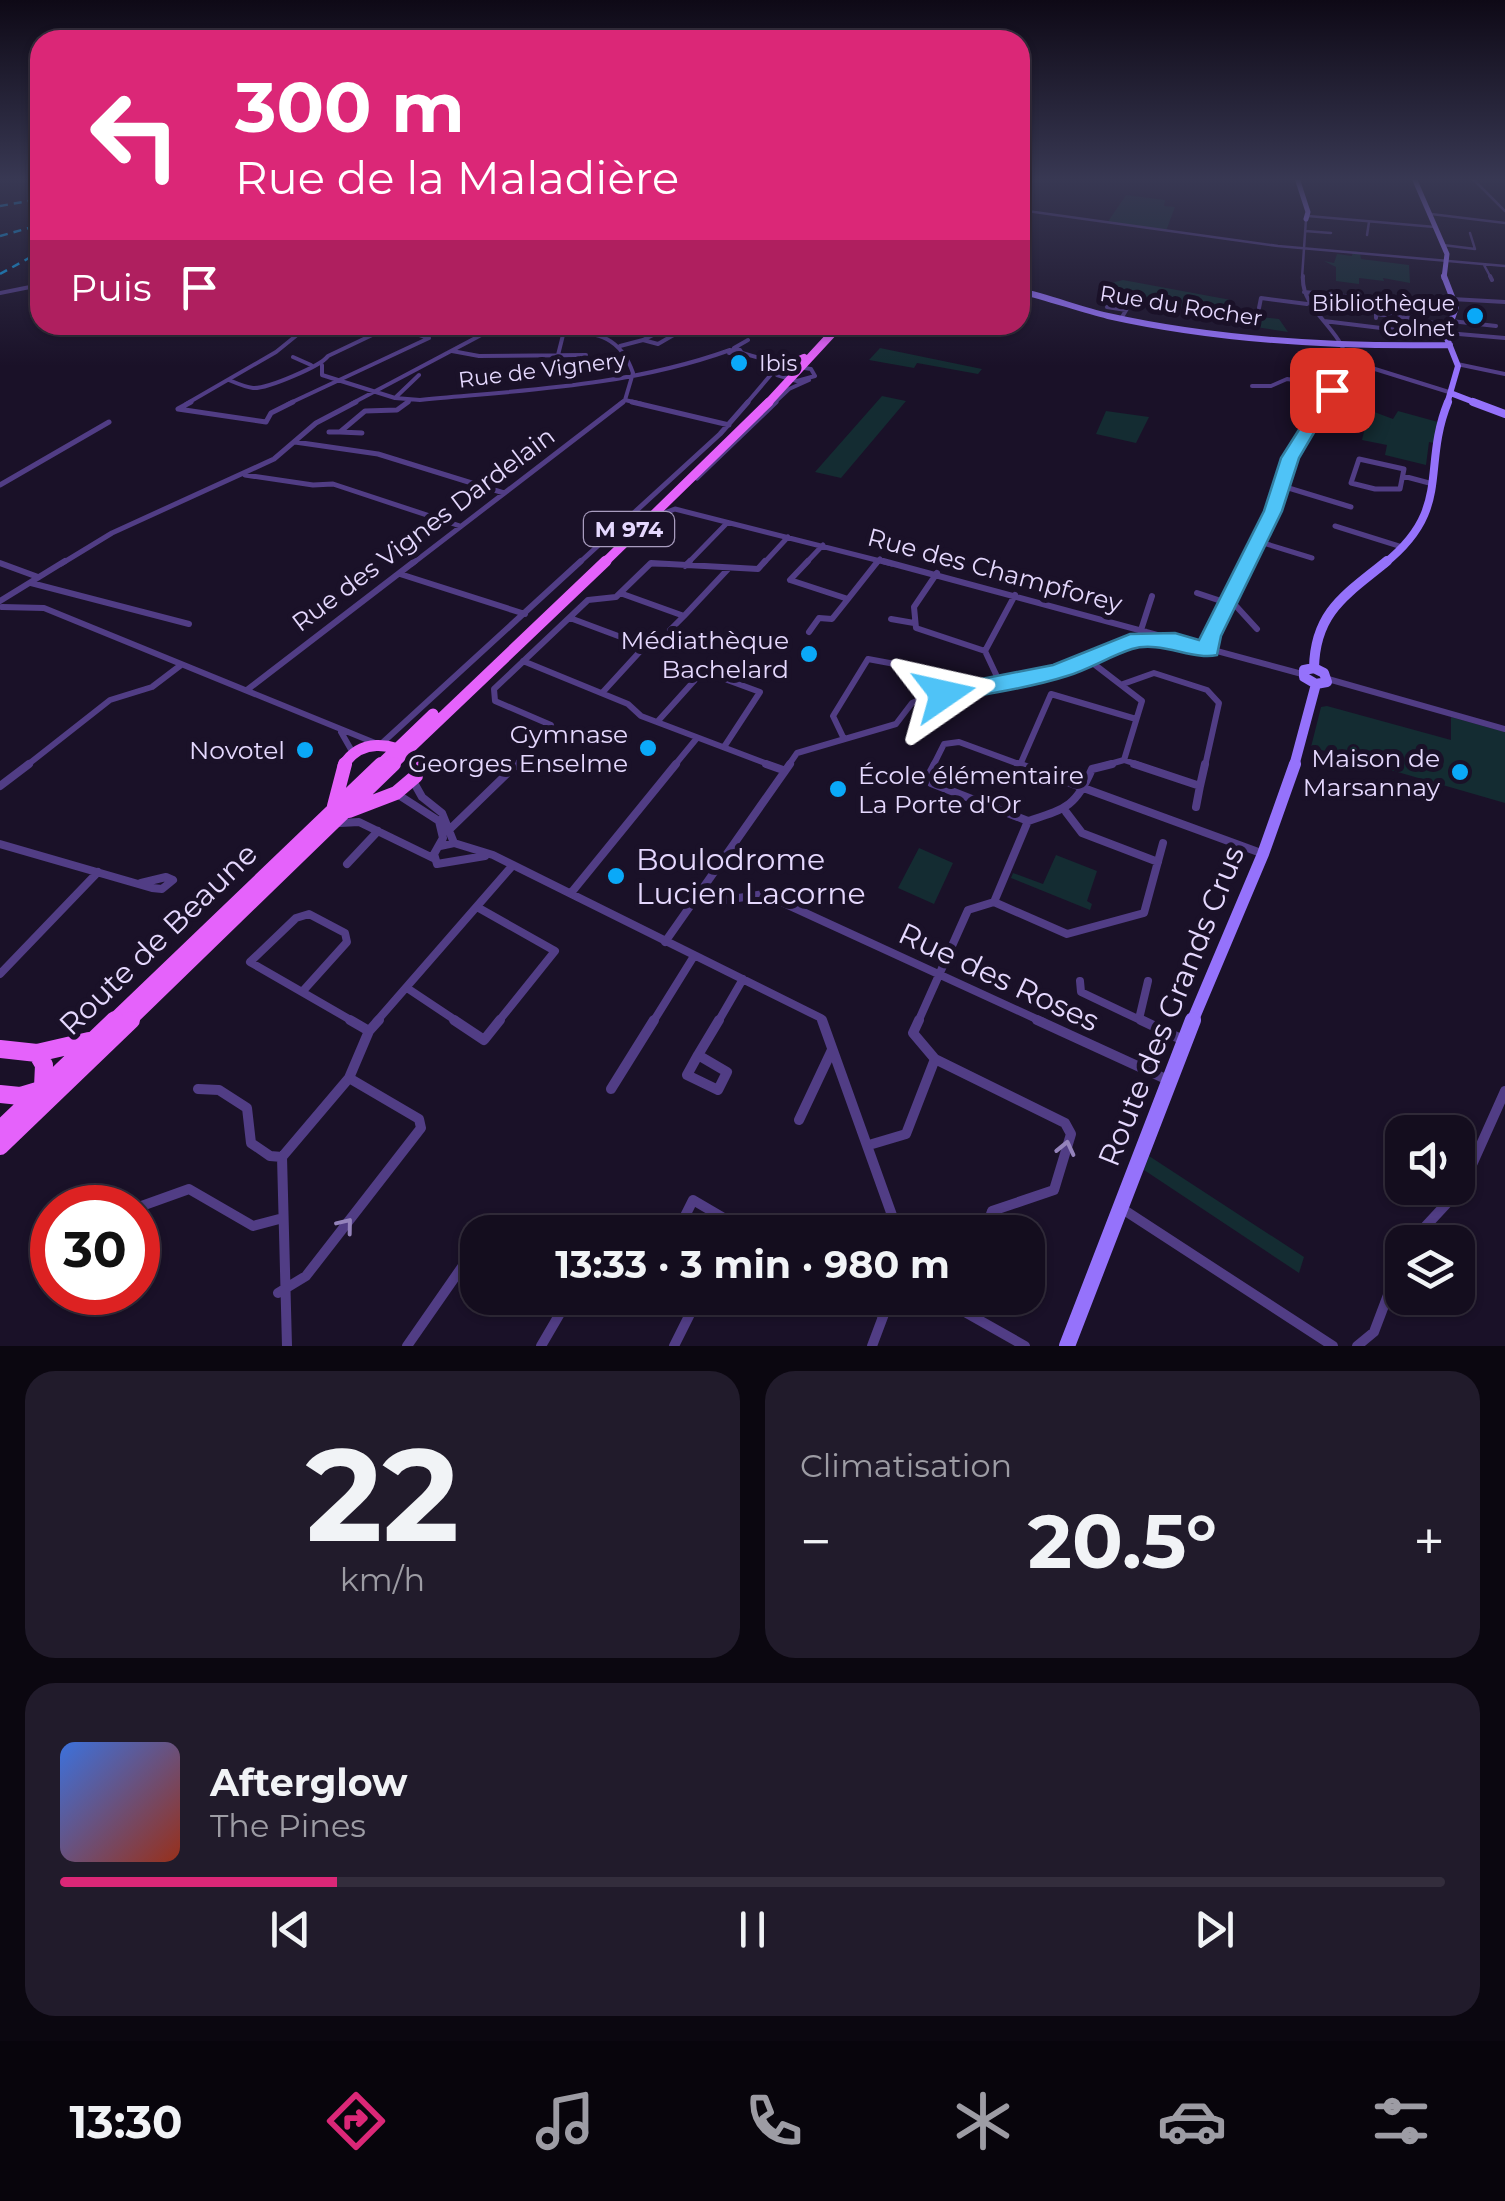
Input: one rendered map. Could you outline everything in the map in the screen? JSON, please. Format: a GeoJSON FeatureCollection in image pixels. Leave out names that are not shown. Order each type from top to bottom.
{"type":"FeatureCollection","features":[{"type":"Feature","properties":{"kind":"main road","name":"Route de Beaune"},"geometry":{"type":"LineString","coordinates":[[0,1146],[358,791],[407,752],[423,730],[828,335]]}},
{"type":"Feature","properties":{"kind":"main road","name":"Route de Beaune"},"geometry":{"type":"LineString","coordinates":[[423,730],[610,555],[780,378]]}},
{"type":"Feature","properties":{"kind":"main road"},"geometry":{"type":"LineString","coordinates":[[780,378],[806,380]]}},
{"type":"Feature","properties":{"kind":"main road"},"geometry":{"type":"LineString","coordinates":[[334,817],[342,774],[354,753],[423,730]]}},
{"type":"Feature","properties":{"kind":"main road"},"geometry":{"type":"LineString","coordinates":[[380,745],[407,752],[418,766],[414,782]]}},
{"type":"Feature","properties":{"kind":"main road"},"geometry":{"type":"LineString","coordinates":[[342,774],[358,791],[391,795]]}},
{"type":"Feature","properties":{"kind":"main road","name":"Route de Beaune"},"geometry":{"type":"LineString","coordinates":[[0,1130],[334,817],[414,782]]}},
{"type":"Feature","properties":{"kind":"main road"},"geometry":{"type":"LineString","coordinates":[[0,1049],[37,1053],[66,1050],[92,1040]]}},
{"type":"Feature","properties":{"kind":"main road"},"geometry":{"type":"LineString","coordinates":[[34,1114],[42,1090],[44,1065],[37,1053]]}},
{"type":"Feature","properties":{"kind":"main road"},"geometry":{"type":"LineString","coordinates":[[0,1094],[20,1096],[70,1079]]}},
{"type":"Feature","properties":{"kind":"street"},"geometry":{"type":"LineString","coordinates":[[1251,241],[1505,266]]}},
{"type":"Feature","properties":{"kind":"street"},"geometry":{"type":"LineString","coordinates":[[1204,646],[1260,542],[1290,458],[1346,360],[1345,349],[1304,292],[1305,241]]}},
{"type":"Feature","properties":{"kind":"street"},"geometry":{"type":"LineString","coordinates":[[1441,241],[1448,254],[1444,261],[1445,292],[1456,307]]}},
{"type":"Feature","properties":{"kind":"street"},"geometry":{"type":"LineString","coordinates":[[1443,245],[1476,248],[1473,241]]}},
{"type":"Feature","properties":{"kind":"street"},"geometry":{"type":"LineString","coordinates":[[1484,264],[1492,280]]}},
{"type":"Feature","properties":{"kind":"street"},"geometry":{"type":"LineString","coordinates":[[0,292],[30,287]]}},
{"type":"Feature","properties":{"kind":"street"},"geometry":{"type":"LineString","coordinates":[[1304,292],[1456,307]]}},
{"type":"Feature","properties":{"kind":"street","name":"Rue du Rocher"},"geometry":{"type":"LineString","coordinates":[[1030,293],[1124,314],[1339,343],[1437,345],[1448,332]]}},
{"type":"Feature","properties":{"kind":"street"},"geometry":{"type":"LineString","coordinates":[[1259,308],[1261,298],[1309,304]]}},
{"type":"Feature","properties":{"kind":"street"},"geometry":{"type":"LineString","coordinates":[[1450,299],[1505,302]]}},
{"type":"Feature","properties":{"kind":"street"},"geometry":{"type":"LineString","coordinates":[[1107,307],[1124,314],[1131,302]]}},
{"type":"Feature","properties":{"kind":"street"},"geometry":{"type":"LineString","coordinates":[[1394,302],[1408,318]]}},
{"type":"Feature","properties":{"kind":"street"},"geometry":{"type":"LineString","coordinates":[[1322,682],[1314,668],[1314,638],[1331,607],[1404,547],[1425,519],[1434,484],[1442,418],[1453,394],[1456,351],[1448,332],[1456,307]]}},
{"type":"Feature","properties":{"kind":"street"},"geometry":{"type":"LineString","coordinates":[[1376,318],[1376,314],[1408,318],[1448,332],[1505,338]]}},
{"type":"Feature","properties":{"kind":"street"},"geometry":{"type":"LineString","coordinates":[[1324,321],[1428,333],[1496,326]]}},
{"type":"Feature","properties":{"kind":"street"},"geometry":{"type":"LineString","coordinates":[[1421,322],[1437,345]]}},
{"type":"Feature","properties":{"kind":"street"},"geometry":{"type":"LineString","coordinates":[[299,335],[179,410],[248,416],[259,423],[290,403],[429,338],[420,335]]}},
{"type":"Feature","properties":{"kind":"street"},"geometry":{"type":"LineString","coordinates":[[337,380],[322,375],[322,365],[328,356],[371,335]]}},
{"type":"Feature","properties":{"kind":"street"},"geometry":{"type":"LineString","coordinates":[[1,605],[29,583],[112,533],[274,460],[316,423],[481,335]]}},
{"type":"Feature","properties":{"kind":"street"},"geometry":{"type":"LineString","coordinates":[[558,355],[563,335]]}},
{"type":"Feature","properties":{"kind":"street"},"geometry":{"type":"LineString","coordinates":[[606,335],[630,361],[632,377],[625,400],[729,425]]}},
{"type":"Feature","properties":{"kind":"street"},"geometry":{"type":"LineString","coordinates":[[620,346],[653,335]]}},
{"type":"Feature","properties":{"kind":"street"},"geometry":{"type":"LineString","coordinates":[[644,340],[658,344],[674,335]]}},
{"type":"Feature","properties":{"kind":"street"},"geometry":{"type":"LineString","coordinates":[[735,352],[746,342]]}},
{"type":"Feature","properties":{"kind":"street"},"geometry":{"type":"LineString","coordinates":[[451,351],[484,356],[586,354]]}},
{"type":"Feature","properties":{"kind":"street"},"geometry":{"type":"LineString","coordinates":[[735,352],[800,364]]}},
{"type":"Feature","properties":{"kind":"street"},"geometry":{"type":"LineString","coordinates":[[735,352],[768,364],[780,378]]}},
{"type":"Feature","properties":{"kind":"street","name":"Rue de Vignery"},"geometry":{"type":"LineString","coordinates":[[337,380],[410,400],[508,394],[677,369],[735,352]]}},
{"type":"Feature","properties":{"kind":"street"},"geometry":{"type":"LineString","coordinates":[[293,358],[310,366]]}},
{"type":"Feature","properties":{"kind":"street"},"geometry":{"type":"LineString","coordinates":[[1346,360],[1505,414]]}},
{"type":"Feature","properties":{"kind":"street","name":"Route de Beaune"},"geometry":{"type":"LineString","coordinates":[[610,555],[628,545],[662,512],[676,508],[674,501],[789,389],[815,376],[800,364],[780,378]]}},
{"type":"Feature","properties":{"kind":"street"},"geometry":{"type":"LineString","coordinates":[[1457,364],[1505,374]]}},
{"type":"Feature","properties":{"kind":"street"},"geometry":{"type":"LineString","coordinates":[[228,380],[258,388],[297,370],[322,365]]}},
{"type":"Feature","properties":{"kind":"street"},"geometry":{"type":"LineString","coordinates":[[395,398],[419,380],[419,375]]}},
{"type":"Feature","properties":{"kind":"street"},"geometry":{"type":"LineString","coordinates":[[1,605],[44,608],[380,745],[729,425],[766,377],[780,378]]}},
{"type":"Feature","properties":{"kind":"street"},"geometry":{"type":"LineString","coordinates":[[1252,386],[1274,386],[1286,379],[1334,386]]}},
{"type":"Feature","properties":{"kind":"street"},"geometry":{"type":"LineString","coordinates":[[277,399],[290,403]]}},
{"type":"Feature","properties":{"kind":"street"},"geometry":{"type":"LineString","coordinates":[[340,432],[365,411],[398,410],[410,400]]}},
{"type":"Feature","properties":{"kind":"street","name":"Rue des Vignes Dardelain"},"geometry":{"type":"LineString","coordinates":[[246,690],[625,400]]}},
{"type":"Feature","properties":{"kind":"street"},"geometry":{"type":"LineString","coordinates":[[0,486],[109,422]]}},
{"type":"Feature","properties":{"kind":"street"},"geometry":{"type":"LineString","coordinates":[[329,432],[362,432]]}},
{"type":"Feature","properties":{"kind":"street"},"geometry":{"type":"LineString","coordinates":[[296,440],[378,454],[504,493]]}},
{"type":"Feature","properties":{"kind":"street"},"geometry":{"type":"LineString","coordinates":[[1358,459],[1404,469],[1403,476],[1400,489],[1394,490],[1369,490],[1350,484],[1358,459]]}},
{"type":"Feature","properties":{"kind":"street"},"geometry":{"type":"LineString","coordinates":[[242,474],[313,485],[333,484],[461,526]]}},
{"type":"Feature","properties":{"kind":"street"},"geometry":{"type":"LineString","coordinates":[[1403,476],[1434,484]]}},
{"type":"Feature","properties":{"kind":"street"},"geometry":{"type":"LineString","coordinates":[[1282,486],[1351,508]]}},
{"type":"Feature","properties":{"kind":"street","name":"Rue des Champforey"},"geometry":{"type":"LineString","coordinates":[[676,508],[1015,594],[1149,634]]}},
{"type":"Feature","properties":{"kind":"street"},"geometry":{"type":"LineString","coordinates":[[685,566],[728,522]]}},
{"type":"Feature","properties":{"kind":"street"},"geometry":{"type":"LineString","coordinates":[[1335,526],[1404,547]]}},
{"type":"Feature","properties":{"kind":"street"},"geometry":{"type":"LineString","coordinates":[[450,830],[553,727],[495,700],[494,691],[588,600],[612,598],[651,564],[758,569],[789,536]]}},
{"type":"Feature","properties":{"kind":"street"},"geometry":{"type":"LineString","coordinates":[[1260,542],[1312,558]]}},
{"type":"Feature","properties":{"kind":"street"},"geometry":{"type":"LineString","coordinates":[[822,545],[790,580],[848,599]]}},
{"type":"Feature","properties":{"kind":"street"},"geometry":{"type":"LineString","coordinates":[[809,632],[819,618],[832,619],[880,559]]}},
{"type":"Feature","properties":{"kind":"street"},"geometry":{"type":"LineString","coordinates":[[0,563],[39,577]]}},
{"type":"Feature","properties":{"kind":"street"},"geometry":{"type":"LineString","coordinates":[[670,630],[728,568]]}},
{"type":"Feature","properties":{"kind":"street"},"geometry":{"type":"LineString","coordinates":[[936,573],[914,607],[916,628],[985,651],[1000,682]]}},
{"type":"Feature","properties":{"kind":"street"},"geometry":{"type":"LineString","coordinates":[[399,574],[524,614]]}},
{"type":"Feature","properties":{"kind":"street"},"geometry":{"type":"LineString","coordinates":[[29,583],[189,624]]}},
{"type":"Feature","properties":{"kind":"street"},"geometry":{"type":"LineString","coordinates":[[620,593],[684,616]]}},
{"type":"Feature","properties":{"kind":"street"},"geometry":{"type":"LineString","coordinates":[[1197,593],[1230,602],[1257,629]]}},
{"type":"Feature","properties":{"kind":"street"},"geometry":{"type":"LineString","coordinates":[[985,651],[1015,594]]}},
{"type":"Feature","properties":{"kind":"street"},"geometry":{"type":"LineString","coordinates":[[1149,634],[1152,596]]}},
{"type":"Feature","properties":{"kind":"street"},"geometry":{"type":"LineString","coordinates":[[569,618],[645,646],[602,693]]}},
{"type":"Feature","properties":{"kind":"street"},"geometry":{"type":"LineString","coordinates":[[891,619],[914,623]]}},
{"type":"Feature","properties":{"kind":"street"},"geometry":{"type":"LineString","coordinates":[[665,942],[797,753],[896,724],[912,703],[1090,661],[1149,634],[1505,729]]}},
{"type":"Feature","properties":{"kind":"street"},"geometry":{"type":"LineString","coordinates":[[844,739],[833,716],[868,659],[879,658],[931,676],[944,694]]}},
{"type":"Feature","properties":{"kind":"street"},"geometry":{"type":"LineString","coordinates":[[523,661],[697,738],[784,770]]}},
{"type":"Feature","properties":{"kind":"street"},"geometry":{"type":"LineString","coordinates":[[1090,661],[1142,701],[1124,760]]}},
{"type":"Feature","properties":{"kind":"street"},"geometry":{"type":"LineString","coordinates":[[0,786],[110,700],[152,687],[181,664]]}},
{"type":"Feature","properties":{"kind":"street"},"geometry":{"type":"LineString","coordinates":[[1302,674],[1314,668]]}},
{"type":"Feature","properties":{"kind":"street"},"geometry":{"type":"LineString","coordinates":[[658,721],[703,671],[760,692],[724,748]]}},
{"type":"Feature","properties":{"kind":"street"},"geometry":{"type":"LineString","coordinates":[[1123,684],[1154,673],[1207,690],[1218,701],[1196,806]]}},
{"type":"Feature","properties":{"kind":"street","name":"Route des Grands Crus"},"geometry":{"type":"LineString","coordinates":[[1066,1346],[1262,854],[1322,682]]}},
{"type":"Feature","properties":{"kind":"street"},"geometry":{"type":"LineString","coordinates":[[1020,765],[1051,694],[1136,719]]}},
{"type":"Feature","properties":{"kind":"street"},"geometry":{"type":"LineString","coordinates":[[340,730],[354,753]]}},
{"type":"Feature","properties":{"kind":"street"},"geometry":{"type":"LineString","coordinates":[[571,893],[697,738]]}},
{"type":"Feature","properties":{"kind":"street"},"geometry":{"type":"LineString","coordinates":[[1200,786],[1124,760],[1092,769],[1084,789],[1066,812],[1028,821],[931,782],[928,777],[948,741],[1020,765],[1084,789],[1262,854]]}},
{"type":"Feature","properties":{"kind":"street"},"geometry":{"type":"LineString","coordinates":[[414,782],[422,798],[442,813],[463,850],[458,861]]}},
{"type":"Feature","properties":{"kind":"street"},"geometry":{"type":"LineString","coordinates":[[391,795],[440,821],[443,834],[434,858]]}},
{"type":"Feature","properties":{"kind":"street"},"geometry":{"type":"LineString","coordinates":[[1066,812],[1082,832],[1158,862]]}},
{"type":"Feature","properties":{"kind":"street"},"geometry":{"type":"LineString","coordinates":[[334,817],[359,822],[444,866],[493,855]]}},
{"type":"Feature","properties":{"kind":"street"},"geometry":{"type":"LineString","coordinates":[[994,902],[1028,821]]}},
{"type":"Feature","properties":{"kind":"street"},"geometry":{"type":"LineString","coordinates":[[347,864],[378,831]]}},
{"type":"Feature","properties":{"kind":"street"},"geometry":{"type":"LineString","coordinates":[[991,1215],[992,1211],[1054,1190],[1071,1134],[1065,1123],[935,1059],[913,1033],[937,974],[968,910],[994,902],[1068,934],[1144,913],[1163,843]]}},
{"type":"Feature","properties":{"kind":"street"},"geometry":{"type":"LineString","coordinates":[[0,844],[140,884]]}},
{"type":"Feature","properties":{"kind":"street"},"geometry":{"type":"LineString","coordinates":[[440,846],[457,844],[493,855],[821,1018],[892,1215]]}},
{"type":"Feature","properties":{"kind":"street"},"geometry":{"type":"LineString","coordinates":[[287,1346],[282,1292],[282,1157],[349,1078],[369,1031],[514,865]]}},
{"type":"Feature","properties":{"kind":"street"},"geometry":{"type":"LineString","coordinates":[[0,974],[98,872]]}},
{"type":"Feature","properties":{"kind":"street","name":"Rue des Roses"},"geometry":{"type":"LineString","coordinates":[[696,899],[713,902],[764,894],[1170,1080]]}},
{"type":"Feature","properties":{"kind":"street"},"geometry":{"type":"LineString","coordinates":[[407,988],[444,1008],[450,1020],[484,1040],[554,951],[476,908]]}},
{"type":"Feature","properties":{"kind":"street"},"geometry":{"type":"LineString","coordinates":[[300,994],[347,942],[345,933],[310,914],[296,918],[250,962],[300,994],[369,1031]]}},
{"type":"Feature","properties":{"kind":"street"},"geometry":{"type":"LineString","coordinates":[[612,1089],[694,956]]}},
{"type":"Feature","properties":{"kind":"street"},"geometry":{"type":"LineString","coordinates":[[698,1055],[744,980]]}},
{"type":"Feature","properties":{"kind":"street"},"geometry":{"type":"LineString","coordinates":[[1080,981],[1081,992],[1185,1041]]}},
{"type":"Feature","properties":{"kind":"street"},"geometry":{"type":"LineString","coordinates":[[1139,1019],[1137,1012],[1148,981]]}},
{"type":"Feature","properties":{"kind":"street"},"geometry":{"type":"LineString","coordinates":[[799,1120],[832,1049]]}},
{"type":"Feature","properties":{"kind":"street"},"geometry":{"type":"LineString","coordinates":[[869,1144],[906,1134],[935,1059]]}},
{"type":"Feature","properties":{"kind":"street"},"geometry":{"type":"LineString","coordinates":[[282,1292],[306,1276],[421,1128],[418,1119],[349,1078]]}},
{"type":"Feature","properties":{"kind":"street"},"geometry":{"type":"LineString","coordinates":[[198,1089],[219,1090],[248,1108],[251,1143],[270,1156],[282,1157]]}},
{"type":"Feature","properties":{"kind":"street"},"geometry":{"type":"LineString","coordinates":[[1427,1225],[1462,1186],[1505,1091]]}},
{"type":"Feature","properties":{"kind":"street"},"geometry":{"type":"LineString","coordinates":[[160,1199],[189,1188],[254,1226],[283,1218]]}},
{"type":"Feature","properties":{"kind":"street"},"geometry":{"type":"LineString","coordinates":[[686,1215],[694,1200],[714,1215]]}},
{"type":"Feature","properties":{"kind":"street"},"geometry":{"type":"LineString","coordinates":[[1120,1207],[1174,1238],[1232,1282],[1332,1346]]}},
{"type":"Feature","properties":{"kind":"street"},"geometry":{"type":"LineString","coordinates":[[407,1346],[460,1270]]}},
{"type":"Feature","properties":{"kind":"street"},"geometry":{"type":"LineString","coordinates":[[1357,1346],[1374,1332],[1385,1303]]}},
{"type":"Feature","properties":{"kind":"street"},"geometry":{"type":"LineString","coordinates":[[540,1346],[559,1315]]}},
{"type":"Feature","properties":{"kind":"street"},"geometry":{"type":"LineString","coordinates":[[674,1346],[690,1315]]}},
{"type":"Feature","properties":{"kind":"street"},"geometry":{"type":"LineString","coordinates":[[872,1346],[883,1315]]}},
{"type":"Feature","properties":{"kind":"street"},"geometry":{"type":"LineString","coordinates":[[979,1315],[1025,1346]]}},
{"type":"Feature","properties":{"kind":"green space"},"geometry":{"type":"Polygon","coordinates":[[[1353,251],[1360,252],[1361,259],[1409,265],[1410,283],[1383,278],[1384,281],[1359,278],[1359,284],[1336,281],[1336,267],[1324,261],[1334,263],[1337,254],[1352,256],[1353,251]]]}},
{"type":"Feature","properties":{"kind":"green space"},"geometry":{"type":"Polygon","coordinates":[[[1123,280],[1231,300],[1232,314],[1279,319],[1288,332],[1199,318],[1198,310],[1190,308],[1103,294],[1107,284],[1123,280]]]}},
{"type":"Feature","properties":{"kind":"green space"},"geometry":{"type":"Polygon","coordinates":[[[880,348],[982,369],[978,374],[917,363],[914,368],[869,360],[880,348]]]}},
{"type":"Feature","properties":{"kind":"green space"},"geometry":{"type":"Polygon","coordinates":[[[882,396],[906,401],[841,478],[815,472],[882,396]]]}},
{"type":"Feature","properties":{"kind":"green space"},"geometry":{"type":"Polygon","coordinates":[[[1369,410],[1393,419],[1398,411],[1438,422],[1434,443],[1429,442],[1426,465],[1385,455],[1387,445],[1362,440],[1369,410]]]}},
{"type":"Feature","properties":{"kind":"green space"},"geometry":{"type":"Polygon","coordinates":[[[1106,411],[1149,417],[1136,443],[1096,434],[1106,411]]]}},
{"type":"Feature","properties":{"kind":"green space"},"geometry":{"type":"Polygon","coordinates":[[[1321,707],[1451,740],[1451,717],[1505,732],[1505,803],[1311,747],[1321,707]]]}},
{"type":"Feature","properties":{"kind":"green space"},"geometry":{"type":"Polygon","coordinates":[[[919,848],[953,863],[934,904],[898,888],[919,848]]]}},
{"type":"Feature","properties":{"kind":"green space"},"geometry":{"type":"Polygon","coordinates":[[[1056,855],[1097,871],[1087,901],[1092,904],[1090,910],[1011,878],[1013,873],[1043,884],[1056,855]]]}},
{"type":"Feature","properties":{"kind":"green space"},"geometry":{"type":"Polygon","coordinates":[[[1149,1156],[1304,1257],[1299,1273],[1144,1170],[1149,1156]]]}},
{"type":"Feature","properties":{"kind":"railway"},"geometry":{"type":"LineString","coordinates":[[0,274],[30,258]]}},
{"type":"Feature","properties":{"kind":"place","name":"Bibliothèque Colnet"},"geometry":{"type":"Point","coordinates":[1475,316]}},
{"type":"Feature","properties":{"kind":"place","name":"Ibis"},"geometry":{"type":"Point","coordinates":[739,363]}},
{"type":"Feature","properties":{"kind":"place","name":"Médiathèque Bachelard"},"geometry":{"type":"Point","coordinates":[809,654]}},
{"type":"Feature","properties":{"kind":"place","name":"Gymnase Georges Enselme"},"geometry":{"type":"Point","coordinates":[648,748]}},
{"type":"Feature","properties":{"kind":"place","name":"Novotel"},"geometry":{"type":"Point","coordinates":[305,750]}},
{"type":"Feature","properties":{"kind":"place","name":"Maison de Marsannay"},"geometry":{"type":"Point","coordinates":[1460,772]}},
{"type":"Feature","properties":{"kind":"place","name":"École élémentaire La Porte d'Or"},"geometry":{"type":"Point","coordinates":[838,789]}},
{"type":"Feature","properties":{"kind":"place","name":"Boulodrome Lucien Lacorne"},"geometry":{"type":"Point","coordinates":[616,876]}},
{"type":"Feature","properties":{"kind":"route"},"geometry":{"type":"LineString","coordinates":[[944,694],[1042,676],[1090,661],[1130,641],[1175,640],[1209,650],[1210,636],[1257,549],[1290,458],[1332,390]]}}]}
